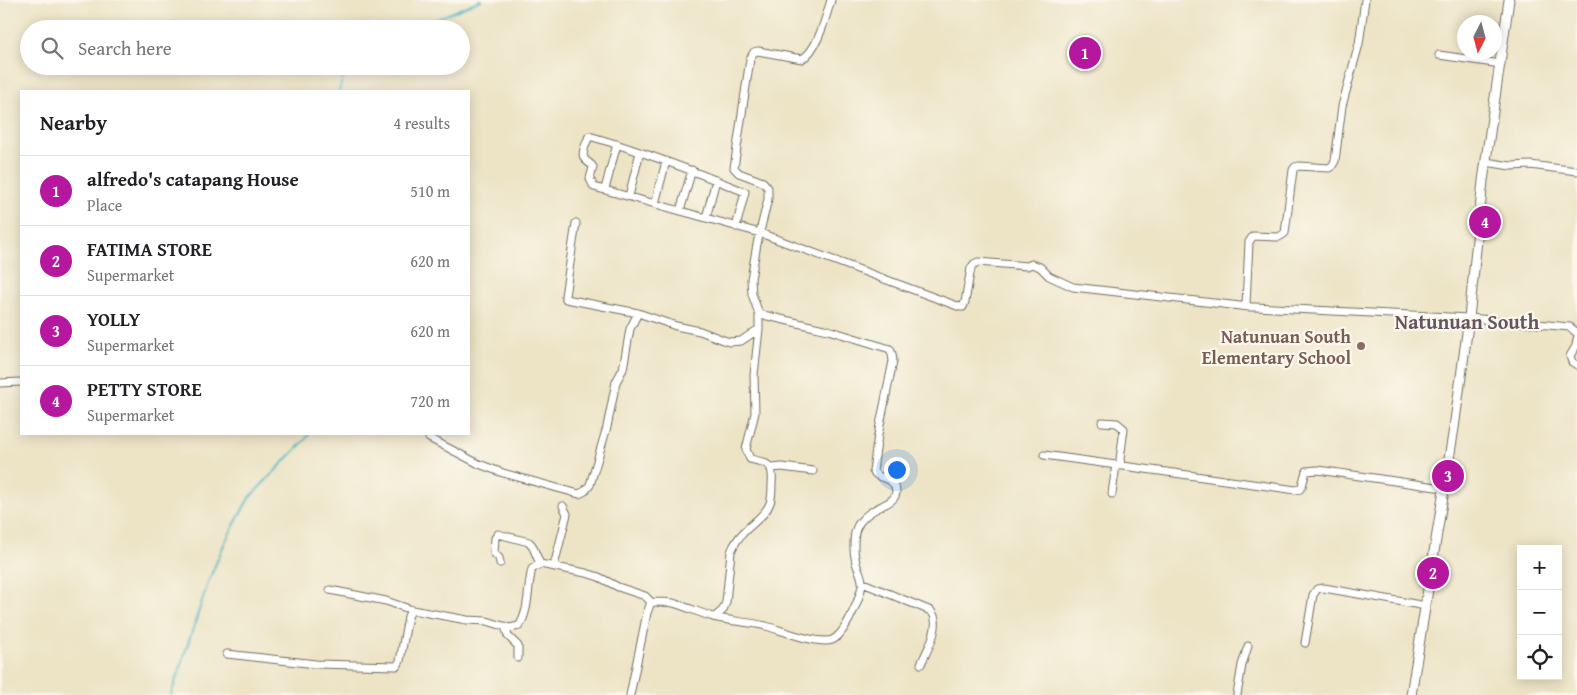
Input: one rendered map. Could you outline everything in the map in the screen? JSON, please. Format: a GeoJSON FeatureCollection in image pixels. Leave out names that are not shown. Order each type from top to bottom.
{"type":"FeatureCollection","features":[{"type":"Feature","properties":{"kind":"street"},"geometry":{"type":"LineString","coordinates":[[814,471],[782,466],[772,468],[765,463],[750,459],[746,450],[754,413],[754,375],[759,329],[759,314],[754,304],[750,287],[768,199],[768,188],[763,182],[739,173],[734,168],[750,59],[754,52],[758,51],[802,59],[806,57],[817,39],[831,0]]}},
{"type":"Feature","properties":{"kind":"street"},"geometry":{"type":"LineString","coordinates":[[1249,307],[1245,300],[1249,242],[1253,236],[1279,237],[1284,233],[1295,167],[1329,168],[1335,161],[1342,106],[1359,44],[1365,0]]}},
{"type":"Feature","properties":{"kind":"street"},"geometry":{"type":"LineString","coordinates":[[1411,695],[1454,428],[1469,318],[1486,162],[1509,0]]}},
{"type":"Feature","properties":{"kind":"street"},"geometry":{"type":"LineString","coordinates":[[1439,55],[1501,64]]}},
{"type":"Feature","properties":{"kind":"street"},"geometry":{"type":"LineString","coordinates":[[736,227],[745,192],[692,170],[589,136],[583,152],[584,157],[593,167],[590,179],[594,186],[760,234],[960,307],[963,307],[965,302],[971,268],[974,264],[978,262],[1027,266],[1032,264],[1040,267],[1049,276],[1073,287],[1249,307],[1469,318],[1570,327],[1577,333]]}},
{"type":"Feature","properties":{"kind":"street"},"geometry":{"type":"LineString","coordinates":[[605,189],[617,144]]}},
{"type":"Feature","properties":{"kind":"street"},"geometry":{"type":"LineString","coordinates":[[629,196],[640,152]]}},
{"type":"Feature","properties":{"kind":"street"},"geometry":{"type":"LineString","coordinates":[[655,204],[666,161]]}},
{"type":"Feature","properties":{"kind":"street"},"geometry":{"type":"LineString","coordinates":[[1486,162],[1511,166],[1530,165],[1577,171]]}},
{"type":"Feature","properties":{"kind":"street"},"geometry":{"type":"LineString","coordinates":[[680,211],[692,170]]}},
{"type":"Feature","properties":{"kind":"street"},"geometry":{"type":"LineString","coordinates":[[706,218],[716,180]]}},
{"type":"Feature","properties":{"kind":"street"},"geometry":{"type":"LineString","coordinates":[[576,223],[566,299],[638,313],[676,326],[700,331],[729,342],[741,342],[759,329]]}},
{"type":"Feature","properties":{"kind":"street"},"geometry":{"type":"LineString","coordinates":[[429,438],[488,468],[574,493],[579,494],[585,491],[590,485],[616,382],[623,369],[630,329],[638,313]]}},
{"type":"Feature","properties":{"kind":"street"},"geometry":{"type":"LineString","coordinates":[[330,590],[386,601],[412,610],[467,620],[487,621],[510,628],[519,626],[523,622],[532,568],[540,564],[599,577],[618,588],[645,596],[650,602],[673,604],[715,617],[767,626],[821,641],[830,641],[838,637],[849,622],[863,583],[854,550],[856,529],[859,523],[873,510],[893,500],[896,494],[893,482],[875,475],[873,471],[878,435],[893,361],[892,354],[890,349],[885,346],[759,314]]}},
{"type":"Feature","properties":{"kind":"street"},"geometry":{"type":"LineString","coordinates":[[1577,338],[1576,346],[1570,356],[1572,362],[1577,365]]}},
{"type":"Feature","properties":{"kind":"street"},"geometry":{"type":"LineString","coordinates":[[0,383],[20,382]]}},
{"type":"Feature","properties":{"kind":"street"},"geometry":{"type":"LineString","coordinates":[[1102,422],[1117,423],[1124,429],[1120,459],[1112,494]]}},
{"type":"Feature","properties":{"kind":"street"},"geometry":{"type":"LineString","coordinates":[[1044,455],[1296,490],[1302,486],[1306,471],[1318,470],[1443,488]]}},
{"type":"Feature","properties":{"kind":"street"},"geometry":{"type":"LineString","coordinates":[[715,617],[723,610],[726,602],[731,552],[734,545],[744,531],[770,505],[773,478],[772,468]]}},
{"type":"Feature","properties":{"kind":"street"},"geometry":{"type":"LineString","coordinates":[[554,566],[567,514],[563,506]]}},
{"type":"Feature","properties":{"kind":"street"},"geometry":{"type":"LineString","coordinates":[[500,563],[499,558],[494,553],[495,538],[498,534],[529,542],[540,564]]}},
{"type":"Feature","properties":{"kind":"street"},"geometry":{"type":"LineString","coordinates":[[863,583],[931,611],[935,616],[936,624],[921,664]]}},
{"type":"Feature","properties":{"kind":"street"},"geometry":{"type":"LineString","coordinates":[[1305,643],[1313,595],[1317,589],[1324,588],[1426,606]]}},
{"type":"Feature","properties":{"kind":"street"},"geometry":{"type":"LineString","coordinates":[[630,695],[650,602]]}},
{"type":"Feature","properties":{"kind":"street"},"geometry":{"type":"LineString","coordinates":[[227,654],[316,664],[393,667],[397,666],[400,661],[408,616],[412,610]]}},
{"type":"Feature","properties":{"kind":"street"},"geometry":{"type":"LineString","coordinates":[[505,626],[508,636],[518,646],[518,658]]}},
{"type":"Feature","properties":{"kind":"street"},"geometry":{"type":"LineString","coordinates":[[1237,695],[1242,665],[1248,646]]}},
{"type":"Feature","properties":{"kind":"waterway"},"geometry":{"type":"LineString","coordinates":[[434,20],[481,0]]}},
{"type":"Feature","properties":{"kind":"waterway"},"geometry":{"type":"LineString","coordinates":[[339,90],[346,75]]}},
{"type":"Feature","properties":{"kind":"waterway"},"geometry":{"type":"LineString","coordinates":[[171,695],[209,580],[225,542],[249,498],[308,435]]}},
{"type":"Feature","properties":{"kind":"place","name":"alfredo's catapang House"},"geometry":{"type":"Point","coordinates":[1085,53]}},
{"type":"Feature","properties":{"kind":"place","name":"PETTY STORE"},"geometry":{"type":"Point","coordinates":[1485,222]}},
{"type":"Feature","properties":{"kind":"place","name":"Natunuan South Elementary School"},"geometry":{"type":"Point","coordinates":[1361,346]}},
{"type":"Feature","properties":{"kind":"place","name":"YOLLY"},"geometry":{"type":"Point","coordinates":[1448,476]}},
{"type":"Feature","properties":{"kind":"place","name":"FATIMA STORE"},"geometry":{"type":"Point","coordinates":[1433,573]}},
{"type":"Feature","properties":{"kind":"district","name":"Natunuan South"},"geometry":{"type":"Point","coordinates":[1467,321]}}]}
